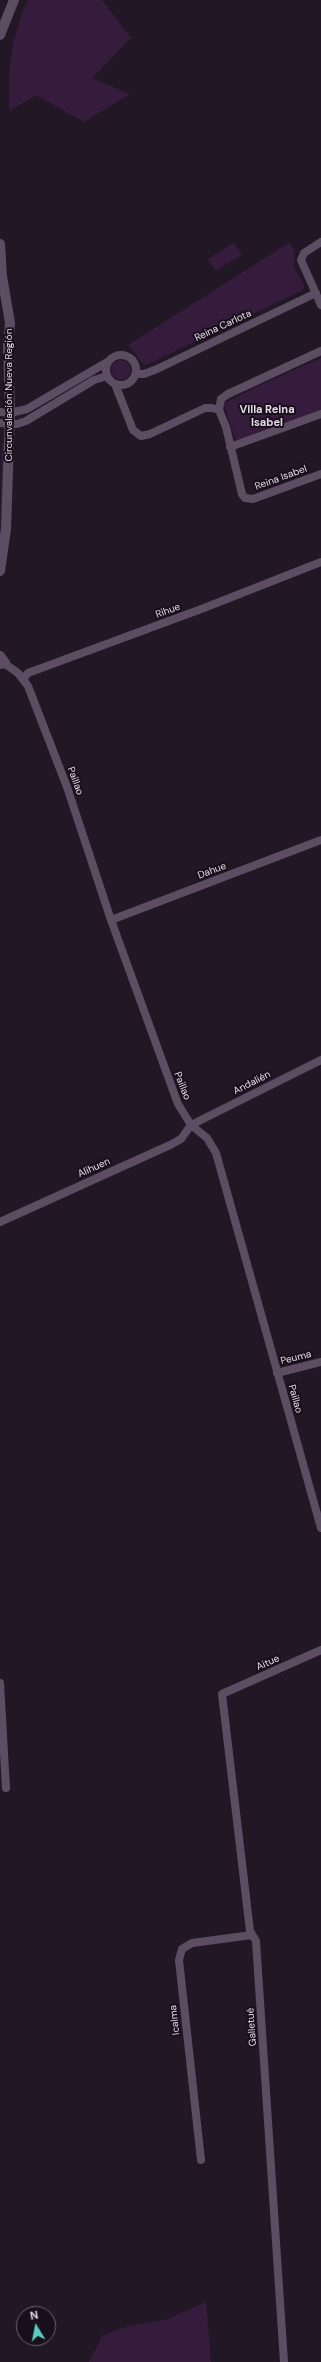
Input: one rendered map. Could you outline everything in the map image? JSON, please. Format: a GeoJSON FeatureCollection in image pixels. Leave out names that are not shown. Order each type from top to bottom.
{"type":"FeatureCollection","features":[{"type":"Feature","properties":{"kind":"street"},"geometry":{"type":"LineString","coordinates":[[0,35],[14,0]]}},
{"type":"Feature","properties":{"kind":"street"},"geometry":{"type":"LineString","coordinates":[[321,242],[304,253],[301,260],[321,305]]}},
{"type":"Feature","properties":{"kind":"street","name":"Circunvalación Nueva Región"},"geometry":{"type":"LineString","coordinates":[[0,244],[10,323],[4,356],[8,412],[5,424],[6,529],[0,571]]}},
{"type":"Feature","properties":{"kind":"street","name":"Reina Carlota"},"geometry":{"type":"LineString","coordinates":[[136,374],[144,374],[157,369],[316,293]]}},
{"type":"Feature","properties":{"kind":"street"},"geometry":{"type":"LineString","coordinates":[[108,361],[106,371],[107,376],[115,384],[133,430],[141,436],[150,434],[205,408],[218,410],[221,398],[321,351]]}},
{"type":"Feature","properties":{"kind":"street"},"geometry":{"type":"LineString","coordinates":[[8,412],[27,409],[116,355],[126,355],[136,364],[136,374],[127,384],[115,384]]}},
{"type":"Feature","properties":{"kind":"street"},"geometry":{"type":"LineString","coordinates":[[5,424],[26,421],[94,380],[107,376]]}},
{"type":"Feature","properties":{"kind":"street","name":"Reina Isabel"},"geometry":{"type":"LineString","coordinates":[[218,410],[230,447],[242,494],[248,499],[321,474]]}},
{"type":"Feature","properties":{"kind":"street"},"geometry":{"type":"LineString","coordinates":[[230,447],[321,414]]}},
{"type":"Feature","properties":{"kind":"street","name":"Rihue"},"geometry":{"type":"LineString","coordinates":[[23,679],[28,673],[204,608],[321,562]]}},
{"type":"Feature","properties":{"kind":"street","name":"Paillao"},"geometry":{"type":"LineString","coordinates":[[1,661],[23,679],[67,787],[111,920],[178,1104],[191,1124],[206,1138],[216,1153],[321,1528]]}},
{"type":"Feature","properties":{"kind":"street","name":"Dahue"},"geometry":{"type":"LineString","coordinates":[[111,920],[321,840]]}},
{"type":"Feature","properties":{"kind":"street","name":"Andalién"},"geometry":{"type":"LineString","coordinates":[[191,1124],[321,1060]]}},
{"type":"Feature","properties":{"kind":"street","name":"Alihuen"},"geometry":{"type":"LineString","coordinates":[[0,1222],[170,1145],[181,1139],[191,1124]]}},
{"type":"Feature","properties":{"kind":"street","name":"Peuma"},"geometry":{"type":"LineString","coordinates":[[277,1373],[321,1362]]}},
{"type":"Feature","properties":{"kind":"street","name":"Aitue"},"geometry":{"type":"LineString","coordinates":[[222,1694],[321,1650]]}},
{"type":"Feature","properties":{"kind":"street"},"geometry":{"type":"LineString","coordinates":[[0,1682],[6,1788]]}},
{"type":"Feature","properties":{"kind":"street","name":"Galletué"},"geometry":{"type":"LineString","coordinates":[[222,1694],[250,1931],[256,1941],[284,2362]]}},
{"type":"Feature","properties":{"kind":"street","name":"Icalma"},"geometry":{"type":"LineString","coordinates":[[201,2160],[179,1960],[182,1949],[192,1943],[252,1935]]}},
{"type":"Feature","properties":{"kind":"shaded area"},"geometry":{"type":"Polygon","coordinates":[[[28,0],[102,0],[131,38],[92,78],[130,94],[84,122],[38,96],[33,97],[9,111],[9,73],[13,44],[21,16],[28,0]]]}},
{"type":"Feature","properties":{"kind":"shaded area"},"geometry":{"type":"Polygon","coordinates":[[[234,242],[242,255],[215,271],[208,259],[234,242]]]}},
{"type":"Feature","properties":{"kind":"shaded area"},"geometry":{"type":"Polygon","coordinates":[[[290,242],[295,252],[294,267],[305,287],[301,291],[148,364],[144,365],[128,345],[290,242]]]}},
{"type":"Feature","properties":{"kind":"shaded area"},"geometry":{"type":"Polygon","coordinates":[[[321,358],[321,411],[236,441],[224,405],[225,403],[260,385],[321,358]]]}},
{"type":"Feature","properties":{"kind":"shaded area"},"geometry":{"type":"Polygon","coordinates":[[[121,360],[128,363],[131,370],[128,377],[121,380],[114,377],[111,370],[114,363],[121,360]]]}},
{"type":"Feature","properties":{"kind":"shaded area"},"geometry":{"type":"Polygon","coordinates":[[[2,442],[5,444],[4,491],[0,544],[2,442]]]}},
{"type":"Feature","properties":{"kind":"shaded area"},"geometry":{"type":"Polygon","coordinates":[[[206,2302],[211,2362],[89,2362],[103,2335],[129,2326],[168,2319],[206,2302]]]}},
{"type":"Feature","properties":{"kind":"district","name":"Villa Reina Isabel"},"geometry":{"type":"Point","coordinates":[267,416]}}]}
